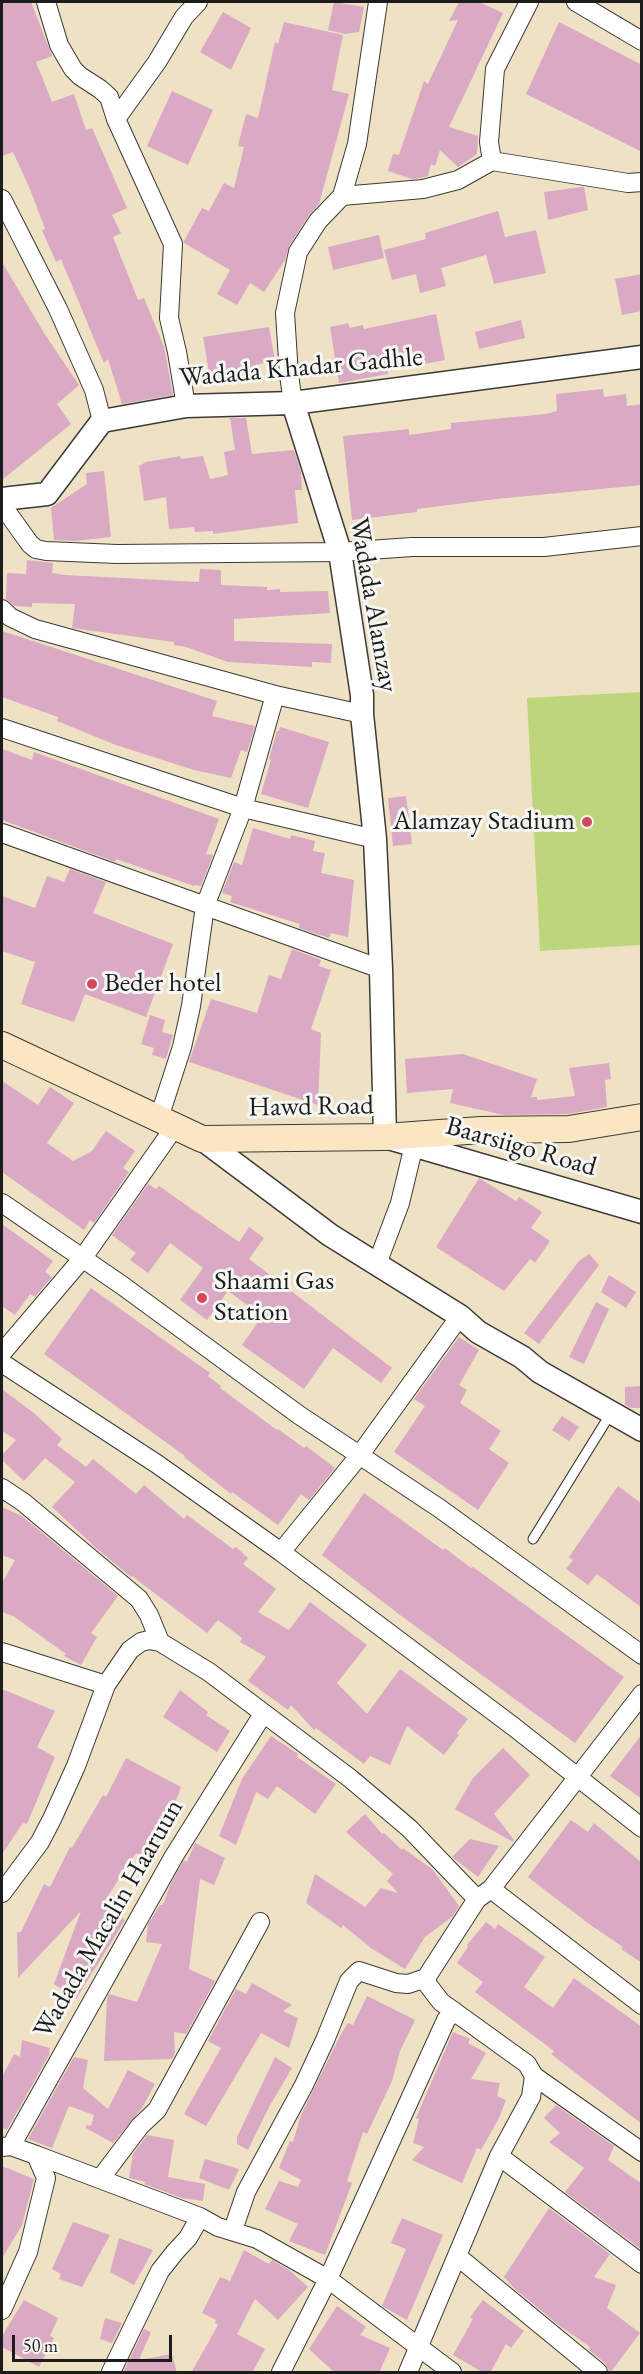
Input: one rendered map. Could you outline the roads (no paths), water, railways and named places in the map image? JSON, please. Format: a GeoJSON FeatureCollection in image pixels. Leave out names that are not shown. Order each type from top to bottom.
{"type":"FeatureCollection","features":[{"type":"Feature","properties":{"kind":"main road","name":"Hawd Road"},"geometry":{"type":"LineString","coordinates":[[2,1045],[168,1121],[202,1139],[385,1137],[481,1130],[569,1130],[642,1117]]}},
{"type":"Feature","properties":{"kind":"street"},"geometry":{"type":"LineString","coordinates":[[46,2],[59,45],[73,69],[109,98],[173,244],[169,318],[186,406]]}},
{"type":"Feature","properties":{"kind":"street"},"geometry":{"type":"LineString","coordinates":[[116,118],[158,62],[184,17],[198,2]]}},
{"type":"Feature","properties":{"kind":"street","name":"Wadada Alamzay"},"geometry":{"type":"LineString","coordinates":[[378,2],[357,144],[342,196],[318,220],[298,252],[285,313],[293,403],[340,552],[362,694],[375,839],[385,1137]]}},
{"type":"Feature","properties":{"kind":"street"},"geometry":{"type":"LineString","coordinates":[[492,161],[489,142],[495,69],[529,2]]}},
{"type":"Feature","properties":{"kind":"street"},"geometry":{"type":"LineString","coordinates":[[576,2],[642,41]]}},
{"type":"Feature","properties":{"kind":"street"},"geometry":{"type":"LineString","coordinates":[[342,196],[423,189],[458,180],[492,161],[642,183]]}},
{"type":"Feature","properties":{"kind":"street"},"geometry":{"type":"LineString","coordinates":[[2,199],[58,309],[94,390],[102,421],[47,494],[2,499]]}},
{"type":"Feature","properties":{"kind":"street","name":"Wadada Khadar Gadhle"},"geometry":{"type":"LineString","coordinates":[[102,421],[186,406],[293,403],[642,357]]}},
{"type":"Feature","properties":{"kind":"street"},"geometry":{"type":"LineString","coordinates":[[2,505],[30,544],[36,549],[46,551],[117,554],[340,552],[412,547],[544,547],[642,536]]}},
{"type":"Feature","properties":{"kind":"street"},"geometry":{"type":"LineString","coordinates":[[2,609],[21,623],[36,629],[275,694],[362,714]]}},
{"type":"Feature","properties":{"kind":"street"},"geometry":{"type":"LineString","coordinates":[[2,1353],[82,1258],[168,1121],[191,1006],[205,906],[243,808],[275,694]]}},
{"type":"Feature","properties":{"kind":"street"},"geometry":{"type":"LineString","coordinates":[[2,728],[243,808],[375,839]]}},
{"type":"Feature","properties":{"kind":"street"},"geometry":{"type":"LineString","coordinates":[[2,833],[381,969]]}},
{"type":"Feature","properties":{"kind":"street","name":"Baarsiigo Road"},"geometry":{"type":"LineString","coordinates":[[385,1137],[642,1212]]}},
{"type":"Feature","properties":{"kind":"street"},"geometry":{"type":"LineString","coordinates":[[202,1139],[330,1235],[460,1316],[478,1332],[522,1356],[540,1372],[642,1430]]}},
{"type":"Feature","properties":{"kind":"street"},"geometry":{"type":"LineString","coordinates":[[377,1264],[400,1203],[414,1145]]}},
{"type":"Feature","properties":{"kind":"street"},"geometry":{"type":"LineString","coordinates":[[2,1203],[359,1456],[439,1508],[642,1655]]}},
{"type":"Feature","properties":{"kind":"street"},"geometry":{"type":"LineString","coordinates":[[281,1552],[359,1456],[460,1316]]}},
{"type":"Feature","properties":{"kind":"street"},"geometry":{"type":"LineString","coordinates":[[2,1363],[156,1464],[281,1552],[514,1727],[642,1828]]}},
{"type":"Feature","properties":{"kind":"street"},"geometry":{"type":"LineString","coordinates":[[2,1488],[64,1535],[139,1599],[160,1642]]}},
{"type":"Feature","properties":{"kind":"street"},"geometry":{"type":"LineString","coordinates":[[2,1893],[40,1842],[52,1819],[76,1766],[106,1684],[130,1650],[141,1642],[149,1640],[160,1642],[209,1672],[351,1779],[484,1894],[642,2005]]}},
{"type":"Feature","properties":{"kind":"street"},"geometry":{"type":"LineString","coordinates":[[3,1657],[106,1684]]}},
{"type":"Feature","properties":{"kind":"street"},"geometry":{"type":"LineString","coordinates":[[233,2230],[246,2192],[304,2085],[354,1974],[359,1971],[396,1983],[408,1984],[426,1978],[484,1894],[578,1778],[642,1694]]}},
{"type":"Feature","properties":{"kind":"street","name":"Wadada Macalin Haaruun"},"geometry":{"type":"LineString","coordinates":[[6,2146],[174,1856],[263,1714]]}},
{"type":"Feature","properties":{"kind":"street"},"geometry":{"type":"LineString","coordinates":[[100,2179],[140,2126],[157,2110],[260,1922]]}},
{"type":"Feature","properties":{"kind":"street"},"geometry":{"type":"LineString","coordinates":[[426,1978],[434,1994],[526,2064],[534,2076],[642,2152]]}},
{"type":"Feature","properties":{"kind":"street"},"geometry":{"type":"LineString","coordinates":[[280,2373],[328,2279],[446,2020],[454,2011]]}},
{"type":"Feature","properties":{"kind":"street"},"geometry":{"type":"LineString","coordinates":[[408,2373],[500,2156],[531,2097],[534,2076]]}},
{"type":"Feature","properties":{"kind":"street"},"geometry":{"type":"LineString","coordinates":[[6,2146],[100,2179],[278,2249],[328,2279],[452,2373]]}},
{"type":"Feature","properties":{"kind":"street"},"geometry":{"type":"LineString","coordinates":[[2,2310],[28,2252],[46,2178],[36,2155]]}},
{"type":"Feature","properties":{"kind":"street"},"geometry":{"type":"LineString","coordinates":[[500,2156],[642,2264]]}},
{"type":"Feature","properties":{"kind":"street"},"geometry":{"type":"LineString","coordinates":[[111,2373],[160,2271],[188,2238],[200,2217]]}},
{"type":"Feature","properties":{"kind":"street"},"geometry":{"type":"LineString","coordinates":[[457,2256],[598,2373]]}},
{"type":"Feature","properties":{"kind":"lane"},"geometry":{"type":"LineString","coordinates":[[532,1539],[611,1413]]}},
{"type":"Feature","properties":{"kind":"place","name":"Alamzay Stadium"},"geometry":{"type":"Point","coordinates":[587,822]}},
{"type":"Feature","properties":{"kind":"place","name":"Beder hotel"},"geometry":{"type":"Point","coordinates":[92,984]}},
{"type":"Feature","properties":{"kind":"place","name":"Shaami Gas Station"},"geometry":{"type":"Point","coordinates":[202,1298]}}]}
